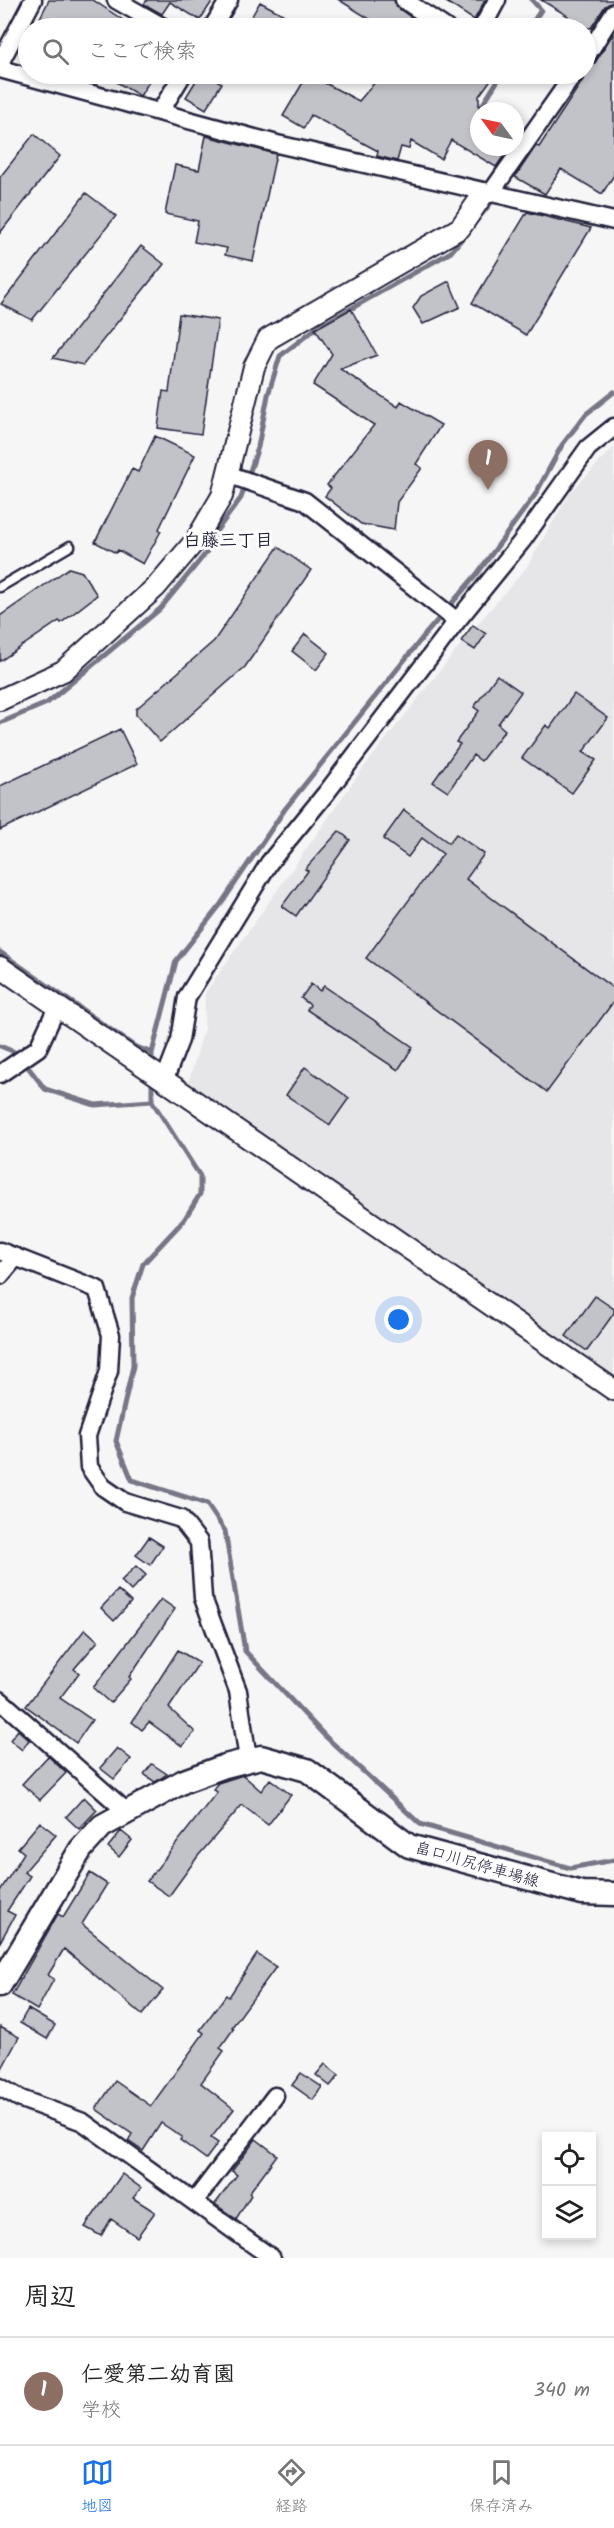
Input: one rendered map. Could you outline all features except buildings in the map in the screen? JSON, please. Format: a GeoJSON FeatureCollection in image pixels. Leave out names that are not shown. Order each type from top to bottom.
{"type":"FeatureCollection","features":[{"type":"Feature","properties":{"kind":"main road","name":"畠口川尻停車場線"},"geometry":{"type":"LineString","coordinates":[[0,1985],[81,1849],[102,1826],[184,1781],[261,1757],[307,1770],[409,1846],[582,1893],[614,1894]]}},
{"type":"Feature","properties":{"kind":"street"},"geometry":{"type":"LineString","coordinates":[[24,18],[33,0]]}},
{"type":"Feature","properties":{"kind":"street"},"geometry":{"type":"LineString","coordinates":[[116,0],[148,18]]}},
{"type":"Feature","properties":{"kind":"street"},"geometry":{"type":"LineString","coordinates":[[218,18],[229,0]]}},
{"type":"Feature","properties":{"kind":"street"},"geometry":{"type":"LineString","coordinates":[[404,0],[431,18]]}},
{"type":"Feature","properties":{"kind":"street"},"geometry":{"type":"LineString","coordinates":[[487,18],[497,0]]}},
{"type":"Feature","properties":{"kind":"street"},"geometry":{"type":"LineString","coordinates":[[596,40],[614,12]]}},
{"type":"Feature","properties":{"kind":"street"},"geometry":{"type":"LineString","coordinates":[[0,63],[18,29]]}},
{"type":"Feature","properties":{"kind":"street"},"geometry":{"type":"LineString","coordinates":[[0,69],[18,74]]}},
{"type":"Feature","properties":{"kind":"street"},"geometry":{"type":"LineString","coordinates":[[56,84],[278,144],[487,194],[614,221]]}},
{"type":"Feature","properties":{"kind":"street"},"geometry":{"type":"LineString","coordinates":[[160,112],[177,84]]}},
{"type":"Feature","properties":{"kind":"street"},"geometry":{"type":"LineString","coordinates":[[0,700],[63,671],[156,587],[196,540],[222,496],[255,367],[268,339],[460,228],[567,84]]}},
{"type":"Feature","properties":{"kind":"street"},"geometry":{"type":"LineString","coordinates":[[164,1081],[180,1040],[187,997],[269,863],[522,541],[588,448],[614,427]]}},
{"type":"Feature","properties":{"kind":"street"},"geometry":{"type":"LineString","coordinates":[[227,474],[305,501],[457,621]]}},
{"type":"Feature","properties":{"kind":"street"},"geometry":{"type":"LineString","coordinates":[[0,967],[614,1390]]}},
{"type":"Feature","properties":{"kind":"street"},"geometry":{"type":"LineString","coordinates":[[7,1070],[38,1048],[57,1007]]}},
{"type":"Feature","properties":{"kind":"street"},"geometry":{"type":"LineString","coordinates":[[0,1276],[8,1254],[97,1289],[111,1335],[109,1371],[87,1436],[89,1467],[103,1487],[125,1502],[180,1520],[199,1542],[203,1598],[238,1691],[248,1760]]}},
{"type":"Feature","properties":{"kind":"street"},"geometry":{"type":"LineString","coordinates":[[0,1700],[127,1812]]}},
{"type":"Feature","properties":{"kind":"street"},"geometry":{"type":"LineString","coordinates":[[0,2087],[21,2099],[83,2122],[272,2258]]}},
{"type":"Feature","properties":{"kind":"street"},"geometry":{"type":"LineString","coordinates":[[194,2202],[275,2096]]}},
{"type":"Feature","properties":{"kind":"lane"},"geometry":{"type":"LineString","coordinates":[[0,587],[70,546]]}},
{"type":"Feature","properties":{"kind":"shaded area"},"geometry":{"type":"Polygon","coordinates":[[[614,447],[614,1381],[186,1091],[204,1029],[205,993],[361,771],[468,635],[526,568],[570,493],[614,447]]]}},
{"type":"Feature","properties":{"kind":"waterway"},"geometry":{"type":"LineString","coordinates":[[532,0],[541,10],[536,18]]}},
{"type":"Feature","properties":{"kind":"waterway"},"geometry":{"type":"LineString","coordinates":[[484,102],[496,84]]}},
{"type":"Feature","properties":{"kind":"waterway"},"geometry":{"type":"LineString","coordinates":[[0,723],[47,703],[160,609],[206,553],[217,530],[241,498],[258,447],[268,395],[280,356],[315,329],[451,252],[495,198]]}},
{"type":"Feature","properties":{"kind":"waterway"},"geometry":{"type":"LineString","coordinates":[[152,1066],[152,1053],[176,961],[221,904],[285,809],[423,637],[477,574],[535,495],[562,445],[586,414],[614,392]]}},
{"type":"Feature","properties":{"kind":"waterway"},"geometry":{"type":"LineString","coordinates":[[0,952],[134,1046],[152,1053]]}},
{"type":"Feature","properties":{"kind":"waterway"},"geometry":{"type":"LineString","coordinates":[[0,1046],[17,1053],[45,1089],[95,1105],[152,1101]]}},
{"type":"Feature","properties":{"kind":"waterway"},"geometry":{"type":"LineString","coordinates":[[152,1078],[152,1101],[200,1176],[200,1194],[184,1220],[143,1264],[132,1298],[133,1366],[116,1441],[132,1480],[207,1504],[225,1531],[245,1651],[325,1736],[420,1824],[570,1868],[614,1860]]}},
{"type":"Feature","properties":{"kind":"place","name":"仁愛第二幼育園"},"geometry":{"type":"Point","coordinates":[488,490]}},
{"type":"Feature","properties":{"kind":"district","name":"白藤三丁目"},"geometry":{"type":"Point","coordinates":[228,541]}}]}
